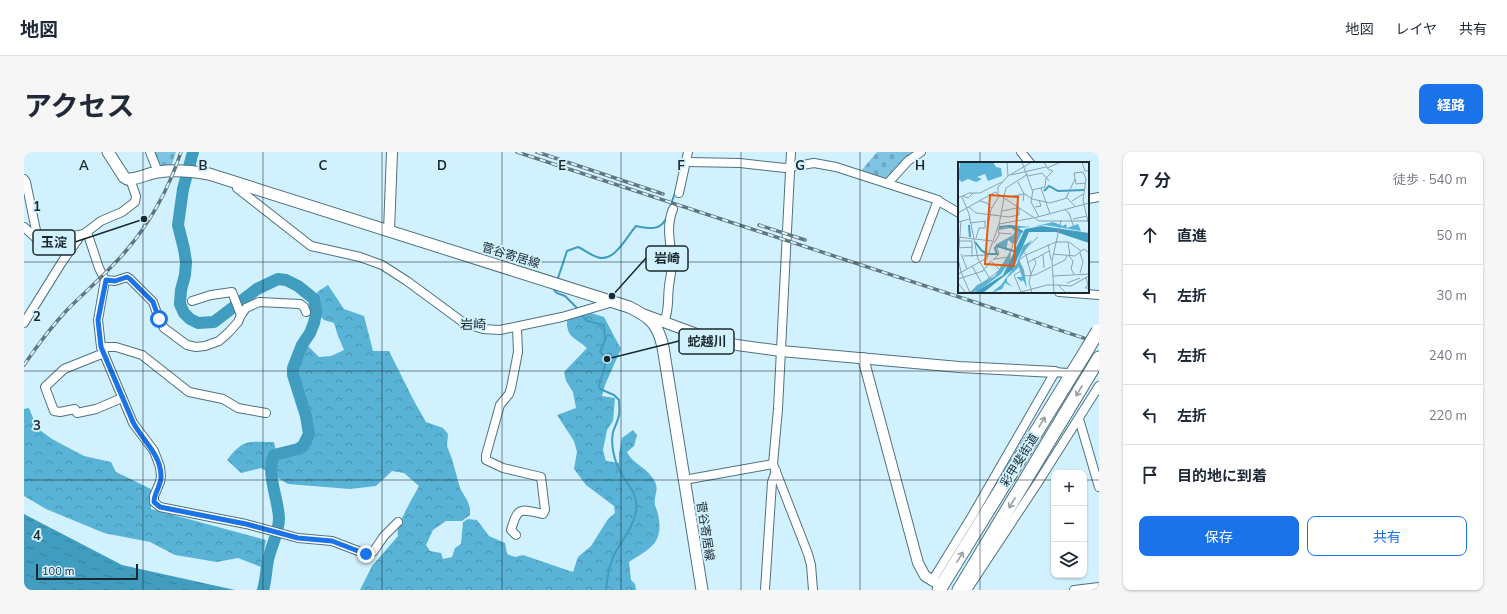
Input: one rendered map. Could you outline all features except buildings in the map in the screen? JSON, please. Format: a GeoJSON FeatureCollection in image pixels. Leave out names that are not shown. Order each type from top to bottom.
{"type":"FeatureCollection","features":[{"type":"Feature","properties":{"kind":"highway","name":"彩甲斐街道"},"geometry":{"type":"LineString","coordinates":[[941,587],[1099,331]]}},
{"type":"Feature","properties":{"kind":"highway","name":"彩甲斐街道"},"geometry":{"type":"LineString","coordinates":[[959,590],[1099,358]]}},
{"type":"Feature","properties":{"kind":"main road"},"geometry":{"type":"LineString","coordinates":[[108,152],[124,177],[130,179]]}},
{"type":"Feature","properties":{"kind":"main road","name":"菅谷寄居線"},"geometry":{"type":"LineString","coordinates":[[130,179],[158,172],[186,171],[209,174],[629,307],[645,314],[658,330],[661,338],[702,590]]}},
{"type":"Feature","properties":{"kind":"street"},"geometry":{"type":"LineString","coordinates":[[150,152],[158,172]]}},
{"type":"Feature","properties":{"kind":"street"},"geometry":{"type":"LineString","coordinates":[[389,231],[392,152]]}},
{"type":"Feature","properties":{"kind":"street"},"geometry":{"type":"LineString","coordinates":[[678,193],[687,162],[688,152]]}},
{"type":"Feature","properties":{"kind":"street"},"geometry":{"type":"LineString","coordinates":[[765,590],[772,482],[775,468],[791,152]]}},
{"type":"Feature","properties":{"kind":"street"},"geometry":{"type":"LineString","coordinates":[[888,183],[908,161],[921,152]]}},
{"type":"Feature","properties":{"kind":"street"},"geometry":{"type":"LineString","coordinates":[[1021,152],[1029,162]]}},
{"type":"Feature","properties":{"kind":"street"},"geometry":{"type":"LineString","coordinates":[[687,162],[740,163],[790,168],[814,163],[836,167],[938,200],[958,212]]}},
{"type":"Feature","properties":{"kind":"street"},"geometry":{"type":"LineString","coordinates":[[24,179],[26,182],[38,240]]}},
{"type":"Feature","properties":{"kind":"street"},"geometry":{"type":"LineString","coordinates":[[24,323],[62,262],[84,234],[101,221],[122,212],[135,202],[136,196],[130,179]]}},
{"type":"Feature","properties":{"kind":"street"},"geometry":{"type":"LineString","coordinates":[[239,184],[237,188],[311,246],[360,257],[382,265],[407,281],[464,323],[493,330],[517,328],[613,302]]}},
{"type":"Feature","properties":{"kind":"street"},"geometry":{"type":"LineString","coordinates":[[1089,199],[1099,197]]}},
{"type":"Feature","properties":{"kind":"street"},"geometry":{"type":"LineString","coordinates":[[916,258],[938,200]]}},
{"type":"Feature","properties":{"kind":"street"},"geometry":{"type":"LineString","coordinates":[[664,323],[669,303],[672,260],[668,232],[669,219],[673,209]]}},
{"type":"Feature","properties":{"kind":"street"},"geometry":{"type":"LineString","coordinates":[[24,227],[42,242],[84,234]]}},
{"type":"Feature","properties":{"kind":"street"},"geometry":{"type":"LineString","coordinates":[[84,234],[106,280],[98,320],[102,350],[136,429],[154,450],[160,467],[160,482],[154,496],[154,502],[160,507],[246,524],[298,538],[332,541],[366,554],[372,552],[384,536],[398,522]]}},
{"type":"Feature","properties":{"kind":"street"},"geometry":{"type":"LineString","coordinates":[[106,280],[115,281],[127,277],[130,279],[153,302],[164,328],[192,346],[205,346],[219,341],[238,322],[240,312],[232,292],[211,295],[192,301]]}},
{"type":"Feature","properties":{"kind":"street"},"geometry":{"type":"LineString","coordinates":[[1069,293],[1099,296]]}},
{"type":"Feature","properties":{"kind":"street"},"geometry":{"type":"LineString","coordinates":[[240,312],[259,302],[300,304],[304,307],[306,312]]}},
{"type":"Feature","properties":{"kind":"street"},"geometry":{"type":"LineString","coordinates":[[645,314],[664,323],[710,339],[737,345],[781,351],[1005,371],[1067,372]]}},
{"type":"Feature","properties":{"kind":"street"},"geometry":{"type":"LineString","coordinates":[[516,535],[511,530],[519,511],[524,510],[543,514],[545,510],[541,477],[503,468],[490,463],[486,460],[486,455],[500,405],[509,394],[511,388],[518,352],[517,328]]}},
{"type":"Feature","properties":{"kind":"street"},"geometry":{"type":"LineString","coordinates":[[122,398],[96,409],[77,413],[75,409],[60,412],[54,411],[44,387],[64,369],[102,350],[116,347],[142,355],[189,392],[223,399],[238,408],[266,413]]}},
{"type":"Feature","properties":{"kind":"street"},"geometry":{"type":"LineString","coordinates":[[863,358],[918,563],[922,571],[941,587],[1055,372]]}},
{"type":"Feature","properties":{"kind":"street"},"geometry":{"type":"LineString","coordinates":[[967,590],[1034,482],[1099,386]]}},
{"type":"Feature","properties":{"kind":"street"},"geometry":{"type":"LineString","coordinates":[[1078,419],[1099,487]]}},
{"type":"Feature","properties":{"kind":"street"},"geometry":{"type":"LineString","coordinates":[[684,480],[775,468]]}},
{"type":"Feature","properties":{"kind":"street"},"geometry":{"type":"LineString","coordinates":[[775,468],[808,554],[811,565],[813,590]]}},
{"type":"Feature","properties":{"kind":"street"},"geometry":{"type":"LineString","coordinates":[[1074,590],[1099,587]]}},
{"type":"Feature","properties":{"kind":"green space"},"geometry":{"type":"Polygon","coordinates":[[[154,152],[176,152],[171,167],[159,168],[154,152]]]}},
{"type":"Feature","properties":{"kind":"green space"},"geometry":{"type":"Polygon","coordinates":[[[877,152],[916,152],[887,181],[860,172],[877,152]]]}},
{"type":"Feature","properties":{"kind":"green space"},"geometry":{"type":"Polygon","coordinates":[[[328,285],[344,309],[364,316],[373,351],[389,351],[426,422],[443,428],[448,434],[447,446],[460,488],[468,502],[470,515],[462,521],[446,521],[433,530],[426,545],[430,551],[441,553],[443,559],[452,557],[455,548],[461,544],[463,522],[468,519],[477,520],[489,536],[505,543],[507,554],[515,557],[523,555],[573,572],[578,557],[591,546],[608,519],[615,513],[614,506],[586,485],[574,469],[577,452],[574,441],[557,415],[576,408],[573,392],[566,381],[564,372],[587,348],[570,334],[567,319],[591,313],[604,317],[621,349],[605,385],[602,396],[615,398],[613,421],[607,430],[603,450],[606,461],[619,463],[622,438],[633,430],[637,435],[634,446],[627,452],[629,456],[654,480],[657,488],[655,505],[658,514],[659,532],[657,538],[654,544],[644,553],[629,562],[631,580],[635,584],[636,590],[360,590],[372,566],[398,536],[399,525],[419,486],[404,473],[392,471],[376,486],[350,489],[288,484],[261,468],[241,473],[227,460],[242,445],[252,442],[274,442],[276,451],[286,452],[300,450],[308,444],[311,437],[313,423],[295,375],[298,359],[306,344],[319,357],[331,356],[344,350],[334,323],[324,320],[321,317],[317,292],[328,285]]]}},
{"type":"Feature","properties":{"kind":"green space"},"geometry":{"type":"Polygon","coordinates":[[[29,408],[37,428],[52,439],[84,456],[111,462],[116,472],[151,489],[151,509],[266,540],[261,567],[238,558],[217,562],[175,555],[150,542],[104,533],[46,509],[24,496],[24,409],[29,408]]]}},
{"type":"Feature","properties":{"kind":"water"},"geometry":{"type":"Polygon","coordinates":[[[24,514],[122,565],[235,590],[24,590],[24,514]]]}},
{"type":"Feature","properties":{"kind":"waterway"},"geometry":{"type":"LineString","coordinates":[[193,152],[183,189],[178,225],[186,262],[180,304],[184,313],[190,319],[198,323],[214,322],[257,289],[278,279],[286,280],[298,286],[314,299],[316,313],[314,323],[310,333],[302,345],[293,368],[293,375],[306,416],[309,434],[303,446],[298,449],[274,455],[271,470],[279,524],[268,560],[263,590]]}},
{"type":"Feature","properties":{"kind":"waterway"},"geometry":{"type":"LineString","coordinates":[[670,207],[676,190]]}},
{"type":"Feature","properties":{"kind":"waterway"},"geometry":{"type":"LineString","coordinates":[[557,281],[567,251],[578,247],[597,257],[609,257],[620,248],[636,226],[645,228],[658,227],[667,217]]}},
{"type":"Feature","properties":{"kind":"waterway"},"geometry":{"type":"LineString","coordinates":[[555,287],[554,290],[557,293],[565,296],[579,310]]}},
{"type":"Feature","properties":{"kind":"waterway"},"geometry":{"type":"LineString","coordinates":[[581,314],[587,321],[604,325],[605,340],[600,352],[607,359],[599,385],[600,389],[614,395],[619,400],[619,415],[612,436],[613,451],[618,468],[633,491],[636,504],[635,517],[612,559],[608,572],[606,590]]}},
{"type":"Feature","properties":{"kind":"railway"},"geometry":{"type":"LineString","coordinates":[[24,365],[61,316],[111,267],[143,229],[165,192],[181,152]]}},
{"type":"Feature","properties":{"kind":"railway"},"geometry":{"type":"LineString","coordinates":[[517,152],[1099,343]]}},
{"type":"Feature","properties":{"kind":"railway"},"geometry":{"type":"LineString","coordinates":[[537,152],[663,194]]}},
{"type":"Feature","properties":{"kind":"railway"},"geometry":{"type":"LineString","coordinates":[[759,225],[805,240]]}},
{"type":"Feature","properties":{"kind":"place","name":"玉淀"},"geometry":{"type":"Point","coordinates":[144,219]}},
{"type":"Feature","properties":{"kind":"place","name":"岩崎"},"geometry":{"type":"Point","coordinates":[612,296]}},
{"type":"Feature","properties":{"kind":"place","name":"蛇越川"},"geometry":{"type":"Point","coordinates":[607,359]}},
{"type":"Feature","properties":{"kind":"district","name":"岩崎"},"geometry":{"type":"Point","coordinates":[473,324]}},
{"type":"Feature","properties":{"kind":"route"},"geometry":{"type":"LineString","coordinates":[[159,319],[153,302],[130,279],[127,277],[115,281],[106,280],[98,320],[101,347],[136,429],[154,450],[160,467],[160,482],[154,496],[154,502],[160,507],[246,524],[298,538],[332,541],[366,554]]}}]}
